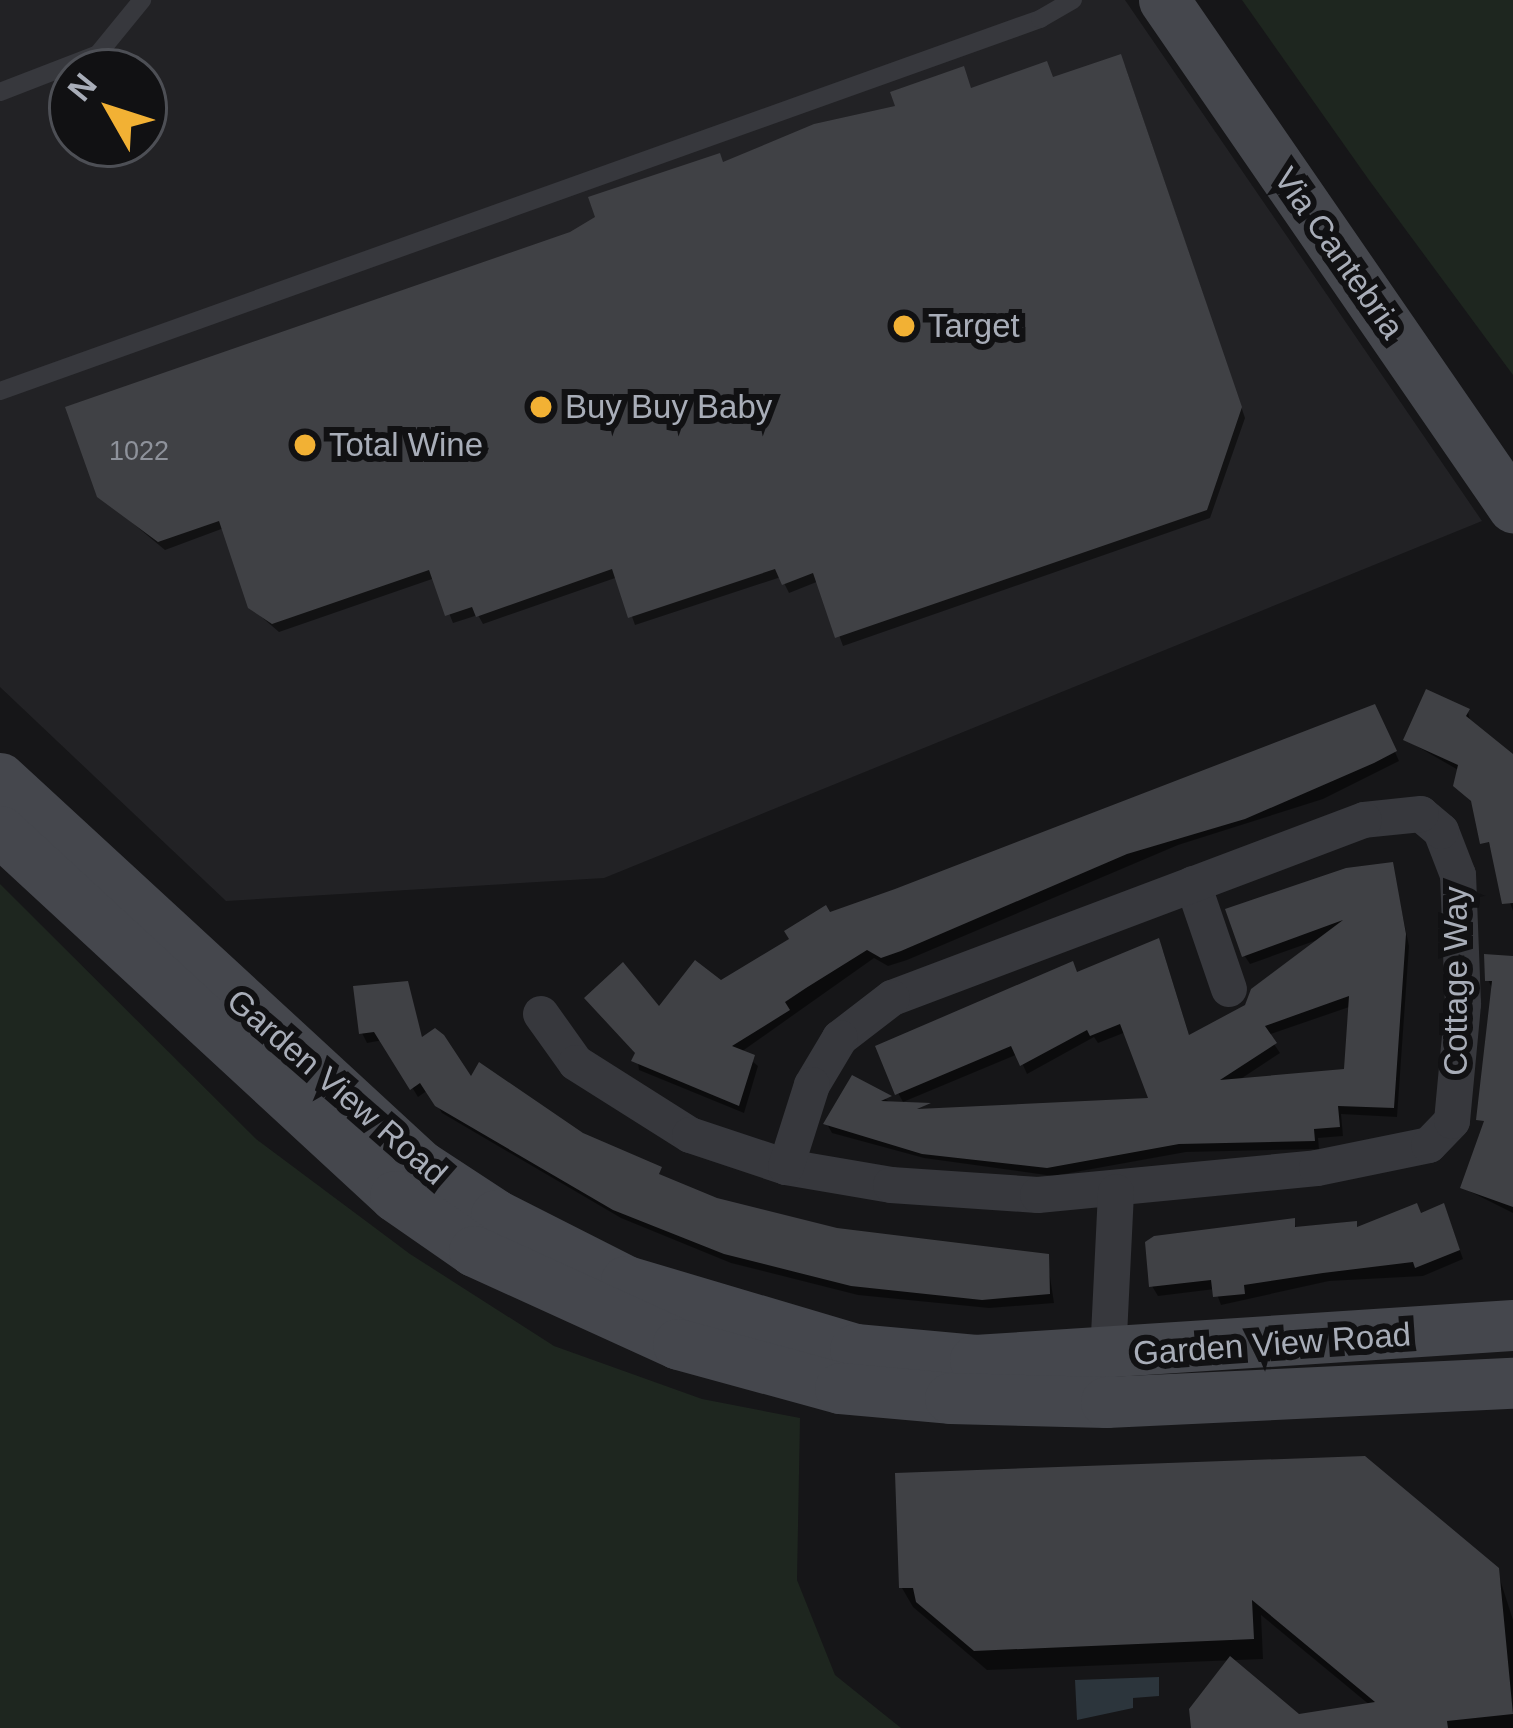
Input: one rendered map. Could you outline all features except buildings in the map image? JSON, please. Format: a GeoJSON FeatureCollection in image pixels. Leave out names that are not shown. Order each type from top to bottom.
{"type":"FeatureCollection","features":[{"type":"Feature","properties":{"kind":"main road","name":"Via Cantebria"},"geometry":{"type":"LineString","coordinates":[[1164,0],[1513,507]]}},
{"type":"Feature","properties":{"kind":"main road","name":"Garden View Road"},"geometry":{"type":"LineString","coordinates":[[0,778],[420,1165],[564,1252],[743,1322],[855,1349],[975,1360],[1108,1356],[1513,1325]]}},
{"type":"Feature","properties":{"kind":"main road","name":"Garden View Road"},"geometry":{"type":"LineString","coordinates":[[0,831],[395,1196],[474,1251],[678,1344],[840,1388],[950,1398],[1106,1402],[1513,1383]]}},
{"type":"Feature","properties":{"kind":"street","name":"Cottage Way"},"geometry":{"type":"LineString","coordinates":[[541,1014],[576,1063],[690,1135],[786,1167],[892,1186],[1115,1192],[1317,1168],[1429,1145],[1452,1120],[1463,1004],[1458,875],[1441,831],[1421,814],[1364,820],[892,998],[840,1039],[812,1085],[786,1167]]}},
{"type":"Feature","properties":{"kind":"street"},"geometry":{"type":"LineString","coordinates":[[1193,884],[1229,989]]}},
{"type":"Feature","properties":{"kind":"street"},"geometry":{"type":"LineString","coordinates":[[1108,1356],[1115,1192]]}},
{"type":"Feature","properties":{"kind":"lane"},"geometry":{"type":"LineString","coordinates":[[0,92],[98,54],[142,0]]}},
{"type":"Feature","properties":{"kind":"lane"},"geometry":{"type":"LineString","coordinates":[[0,392],[1040,19],[1073,0]]}},
{"type":"Feature","properties":{"kind":"shaded area"},"geometry":{"type":"Polygon","coordinates":[[[0,0],[1125,0],[1482,521],[604,878],[226,901],[0,687],[0,0]]]}},
{"type":"Feature","properties":{"kind":"shaded area"},"geometry":{"type":"Polygon","coordinates":[[[1242,0],[1513,0],[1513,375],[1369,180],[1242,0]]]}},
{"type":"Feature","properties":{"kind":"shaded area"},"geometry":{"type":"Polygon","coordinates":[[[0,884],[256,1139],[410,1254],[554,1346],[702,1399],[800,1418],[797,1580],[835,1675],[901,1728],[0,1728],[0,884]]]}},
{"type":"Feature","properties":{"kind":"shaded area"},"geometry":{"type":"Polygon","coordinates":[[[1159,1677],[1159,1696],[1133,1698],[1133,1708],[1077,1720],[1075,1680],[1159,1677]]]}},
{"type":"Feature","properties":{"kind":"place","name":"Target"},"geometry":{"type":"Point","coordinates":[904,326]}},
{"type":"Feature","properties":{"kind":"place","name":"Buy Buy Baby"},"geometry":{"type":"Point","coordinates":[541,407]}},
{"type":"Feature","properties":{"kind":"place","name":"Total Wine"},"geometry":{"type":"Point","coordinates":[305,445]}}]}
